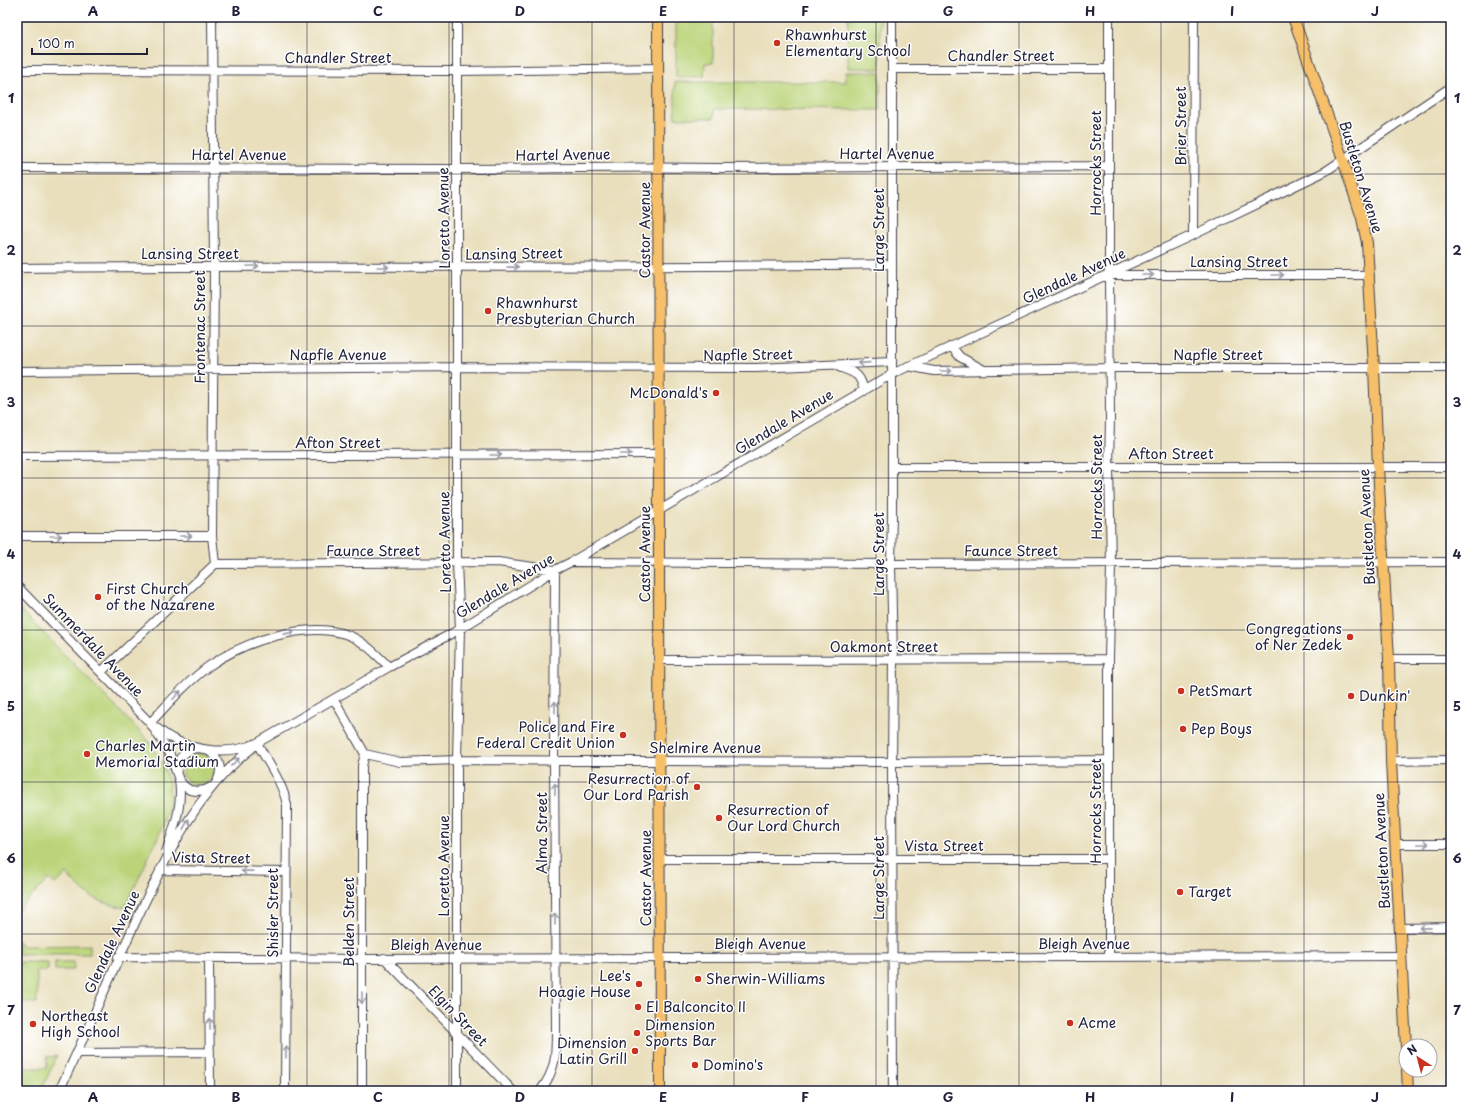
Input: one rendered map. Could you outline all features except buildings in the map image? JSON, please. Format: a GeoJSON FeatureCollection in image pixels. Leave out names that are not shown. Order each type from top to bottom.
{"type":"FeatureCollection","features":[{"type":"Feature","properties":{"kind":"main road","name":"Castor Avenue"},"geometry":{"type":"LineString","coordinates":[[658,17],[660,1091]]}},
{"type":"Feature","properties":{"kind":"main road","name":"Bustleton Avenue"},"geometry":{"type":"LineString","coordinates":[[1293,17],[1343,160],[1365,230],[1369,275],[1389,659],[1391,761],[1406,1038]]}},
{"type":"Feature","properties":{"kind":"main road"},"geometry":{"type":"LineString","coordinates":[[1407,1078],[1408,1091]]}},
{"type":"Feature","properties":{"kind":"street","name":"Frontenac Street"},"geometry":{"type":"LineString","coordinates":[[212,17],[212,168],[214,266],[214,456],[212,536],[215,564]]}},
{"type":"Feature","properties":{"kind":"street","name":"Loretto Avenue"},"geometry":{"type":"LineString","coordinates":[[457,17],[457,563],[460,629],[457,760],[457,1091]]}},
{"type":"Feature","properties":{"kind":"street","name":"Large Street"},"geometry":{"type":"LineString","coordinates":[[892,17],[891,564],[893,660],[893,1091]]}},
{"type":"Feature","properties":{"kind":"street","name":"Horrocks Street"},"geometry":{"type":"LineString","coordinates":[[1109,17],[1108,275],[1111,564],[1109,659],[1109,958]]}},
{"type":"Feature","properties":{"kind":"street","name":"Brier Street"},"geometry":{"type":"LineString","coordinates":[[1193,236],[1194,17]]}},
{"type":"Feature","properties":{"kind":"street","name":"Chandler Street"},"geometry":{"type":"LineString","coordinates":[[17,70],[456,71],[659,68]]}},
{"type":"Feature","properties":{"kind":"street","name":"Chandler Street"},"geometry":{"type":"LineString","coordinates":[[893,69],[1109,69]]}},
{"type":"Feature","properties":{"kind":"street"},"geometry":{"type":"LineString","coordinates":[[1343,160],[1451,87]]}},
{"type":"Feature","properties":{"kind":"street","name":"Glendale Avenue"},"geometry":{"type":"LineString","coordinates":[[160,870],[181,801],[177,767],[181,757],[188,751],[202,749],[234,750],[257,743],[389,667],[460,629],[555,570],[892,374],[1193,236],[1326,171],[1343,160]]}},
{"type":"Feature","properties":{"kind":"street","name":"Hartel Avenue"},"geometry":{"type":"LineString","coordinates":[[17,168],[456,169],[659,166],[717,168],[1108,166]]}},
{"type":"Feature","properties":{"kind":"street","name":"Lansing Street"},"geometry":{"type":"LineString","coordinates":[[17,268],[214,266],[458,268],[892,264]]}},
{"type":"Feature","properties":{"kind":"street","name":"Lansing Street"},"geometry":{"type":"LineString","coordinates":[[1108,275],[1369,275]]}},
{"type":"Feature","properties":{"kind":"street"},"geometry":{"type":"LineString","coordinates":[[951,346],[960,357],[985,371]]}},
{"type":"Feature","properties":{"kind":"street","name":"Napfle Street"},"geometry":{"type":"LineString","coordinates":[[659,368],[756,368],[892,362]]}},
{"type":"Feature","properties":{"kind":"street","name":"Napfle Street"},"geometry":{"type":"LineString","coordinates":[[837,365],[859,376],[864,390]]}},
{"type":"Feature","properties":{"kind":"street","name":"Napfle Street"},"geometry":{"type":"LineString","coordinates":[[908,366],[934,371],[1110,368],[1451,368]]}},
{"type":"Feature","properties":{"kind":"street","name":"Napfle Avenue"},"geometry":{"type":"LineString","coordinates":[[17,371],[457,367],[659,368]]}},
{"type":"Feature","properties":{"kind":"street","name":"Afton Street"},"geometry":{"type":"LineString","coordinates":[[17,456],[457,456],[659,454]]}},
{"type":"Feature","properties":{"kind":"street","name":"Afton Street"},"geometry":{"type":"LineString","coordinates":[[892,467],[1451,466]]}},
{"type":"Feature","properties":{"kind":"street"},"geometry":{"type":"LineString","coordinates":[[17,536],[212,536]]}},
{"type":"Feature","properties":{"kind":"street","name":"Faunce Street"},"geometry":{"type":"LineString","coordinates":[[215,564],[498,562],[555,570]]}},
{"type":"Feature","properties":{"kind":"street","name":"Faunce Street"},"geometry":{"type":"LineString","coordinates":[[571,562],[1111,564],[1451,562]]}},
{"type":"Feature","properties":{"kind":"street"},"geometry":{"type":"LineString","coordinates":[[101,672],[215,564]]}},
{"type":"Feature","properties":{"kind":"street","name":"Alma Street"},"geometry":{"type":"LineString","coordinates":[[540,1091],[549,1080],[554,1065],[556,1026],[554,760],[555,570]]}},
{"type":"Feature","properties":{"kind":"street","name":"Summerdale Avenue"},"geometry":{"type":"LineString","coordinates":[[17,586],[150,723],[170,752],[178,778]]}},
{"type":"Feature","properties":{"kind":"street"},"geometry":{"type":"LineString","coordinates":[[150,723],[189,683],[210,666],[237,650],[283,634],[296,631],[326,631],[345,634],[365,644],[389,667]]}},
{"type":"Feature","properties":{"kind":"street"},"geometry":{"type":"LineString","coordinates":[[1389,659],[1451,658]]}},
{"type":"Feature","properties":{"kind":"street","name":"Oakmont Street"},"geometry":{"type":"LineString","coordinates":[[660,660],[1109,659]]}},
{"type":"Feature","properties":{"kind":"street"},"geometry":{"type":"LineString","coordinates":[[334,699],[365,754]]}},
{"type":"Feature","properties":{"kind":"street","name":"Summerdale Avenue"},"geometry":{"type":"LineString","coordinates":[[150,723],[171,738],[214,755],[219,763],[220,772],[214,785]]}},
{"type":"Feature","properties":{"kind":"street","name":"Glendale Avenue"},"geometry":{"type":"LineString","coordinates":[[59,1091],[118,957],[160,870],[192,814],[214,785],[241,756],[257,743]]}},
{"type":"Feature","properties":{"kind":"street","name":"Shisler Street"},"geometry":{"type":"LineString","coordinates":[[257,743],[285,794],[287,805],[286,1091]]}},
{"type":"Feature","properties":{"kind":"street","name":"Shelmire Avenue"},"geometry":{"type":"LineString","coordinates":[[365,754],[400,762],[457,760],[892,762],[1109,760]]}},
{"type":"Feature","properties":{"kind":"street","name":"Belden Street"},"geometry":{"type":"LineString","coordinates":[[362,1091],[362,766],[365,754]]}},
{"type":"Feature","properties":{"kind":"street"},"geometry":{"type":"LineString","coordinates":[[1391,761],[1451,760]]}},
{"type":"Feature","properties":{"kind":"street"},"geometry":{"type":"LineString","coordinates":[[178,778],[186,788],[194,791],[205,790],[214,785]]}},
{"type":"Feature","properties":{"kind":"street"},"geometry":{"type":"LineString","coordinates":[[1395,844],[1451,844]]}},
{"type":"Feature","properties":{"kind":"street","name":"Vista Street"},"geometry":{"type":"LineString","coordinates":[[660,859],[1109,859]]}},
{"type":"Feature","properties":{"kind":"street","name":"Vista Street"},"geometry":{"type":"LineString","coordinates":[[160,870],[286,872]]}},
{"type":"Feature","properties":{"kind":"street"},"geometry":{"type":"LineString","coordinates":[[1400,928],[1451,927]]}},
{"type":"Feature","properties":{"kind":"street","name":"Bleigh Avenue"},"geometry":{"type":"LineString","coordinates":[[118,957],[362,959],[1401,956]]}},
{"type":"Feature","properties":{"kind":"street"},"geometry":{"type":"LineString","coordinates":[[209,958],[210,1091]]}},
{"type":"Feature","properties":{"kind":"street","name":"Elgin Street"},"geometry":{"type":"LineString","coordinates":[[384,958],[512,1091]]}},
{"type":"Feature","properties":{"kind":"street"},"geometry":{"type":"LineString","coordinates":[[77,1053],[210,1052]]}},
{"type":"Feature","properties":{"kind":"green space"},"geometry":{"type":"Polygon","coordinates":[[[676,17],[713,17],[713,63],[705,63],[704,77],[676,77],[676,17]]]}},
{"type":"Feature","properties":{"kind":"green space"},"geometry":{"type":"Polygon","coordinates":[[[848,17],[880,17],[880,69],[848,68],[848,17]]]}},
{"type":"Feature","properties":{"kind":"green space"},"geometry":{"type":"Polygon","coordinates":[[[846,72],[880,72],[880,110],[714,109],[714,118],[675,118],[675,82],[846,82],[846,72]]]}},
{"type":"Feature","properties":{"kind":"green space","name":"Charles Martin Memorial Stadium"},"geometry":{"type":"Polygon","coordinates":[[[17,606],[147,739],[158,755],[165,769],[169,782],[170,795],[168,808],[158,836],[125,908],[92,897],[80,888],[67,874],[55,884],[49,879],[17,911],[17,606]]]}},
{"type":"Feature","properties":{"kind":"green space"},"geometry":{"type":"Polygon","coordinates":[[[195,753],[201,753],[211,760],[214,769],[213,775],[207,782],[201,785],[195,785],[185,778],[182,772],[182,766],[189,756],[195,753]]]}},
{"type":"Feature","properties":{"kind":"green space"},"geometry":{"type":"Polygon","coordinates":[[[17,940],[23,946],[90,945],[90,954],[17,954],[17,940]]]}},
{"type":"Feature","properties":{"kind":"green space"},"geometry":{"type":"Polygon","coordinates":[[[20,962],[48,962],[48,970],[37,971],[37,1003],[17,1002],[17,964],[20,962]]]}},
{"type":"Feature","properties":{"kind":"green space"},"geometry":{"type":"Polygon","coordinates":[[[55,962],[74,962],[74,970],[55,970],[55,962]]]}},
{"type":"Feature","properties":{"kind":"green space"},"geometry":{"type":"Polygon","coordinates":[[[57,1056],[41,1091],[17,1091],[17,1068],[47,1068],[47,1057],[57,1056]]]}},
{"type":"Feature","properties":{"kind":"place","name":"Rhawnhurst Elementary School"},"geometry":{"type":"Point","coordinates":[777,43]}},
{"type":"Feature","properties":{"kind":"place","name":"Rhawnhurst Presbyterian Church"},"geometry":{"type":"Point","coordinates":[488,311]}},
{"type":"Feature","properties":{"kind":"place","name":"McDonald's"},"geometry":{"type":"Point","coordinates":[716,393]}},
{"type":"Feature","properties":{"kind":"place","name":"First Church of the Nazarene"},"geometry":{"type":"Point","coordinates":[98,597]}},
{"type":"Feature","properties":{"kind":"place","name":"Congregations of Ner Zedek"},"geometry":{"type":"Point","coordinates":[1350,637]}},
{"type":"Feature","properties":{"kind":"place","name":"PetSmart"},"geometry":{"type":"Point","coordinates":[1181,691]}},
{"type":"Feature","properties":{"kind":"place","name":"Dunkin'"},"geometry":{"type":"Point","coordinates":[1351,696]}},
{"type":"Feature","properties":{"kind":"place","name":"Pep Boys"},"geometry":{"type":"Point","coordinates":[1183,729]}},
{"type":"Feature","properties":{"kind":"place","name":"Police and Fire Federal Credit Union"},"geometry":{"type":"Point","coordinates":[623,735]}},
{"type":"Feature","properties":{"kind":"place","name":"Charles Martin Memorial Stadium"},"geometry":{"type":"Point","coordinates":[87,754]}},
{"type":"Feature","properties":{"kind":"place","name":"Resurrection of Our Lord Parish"},"geometry":{"type":"Point","coordinates":[697,787]}},
{"type":"Feature","properties":{"kind":"place","name":"Resurrection of Our Lord Church"},"geometry":{"type":"Point","coordinates":[719,818]}},
{"type":"Feature","properties":{"kind":"place","name":"Target"},"geometry":{"type":"Point","coordinates":[1180,892]}},
{"type":"Feature","properties":{"kind":"place","name":"Sherwin-Williams"},"geometry":{"type":"Point","coordinates":[698,979]}},
{"type":"Feature","properties":{"kind":"place","name":"Lee's Hoagie House"},"geometry":{"type":"Point","coordinates":[639,984]}},
{"type":"Feature","properties":{"kind":"place","name":"El Balconcito II"},"geometry":{"type":"Point","coordinates":[638,1007]}},
{"type":"Feature","properties":{"kind":"place","name":"Acme"},"geometry":{"type":"Point","coordinates":[1070,1023]}},
{"type":"Feature","properties":{"kind":"place","name":"Northeast High School"},"geometry":{"type":"Point","coordinates":[33,1024]}},
{"type":"Feature","properties":{"kind":"place","name":"Dimension Sports Bar"},"geometry":{"type":"Point","coordinates":[637,1033]}},
{"type":"Feature","properties":{"kind":"place","name":"Dimension Latin Grill"},"geometry":{"type":"Point","coordinates":[635,1051]}},
{"type":"Feature","properties":{"kind":"place","name":"Domino's"},"geometry":{"type":"Point","coordinates":[695,1065]}}]}
